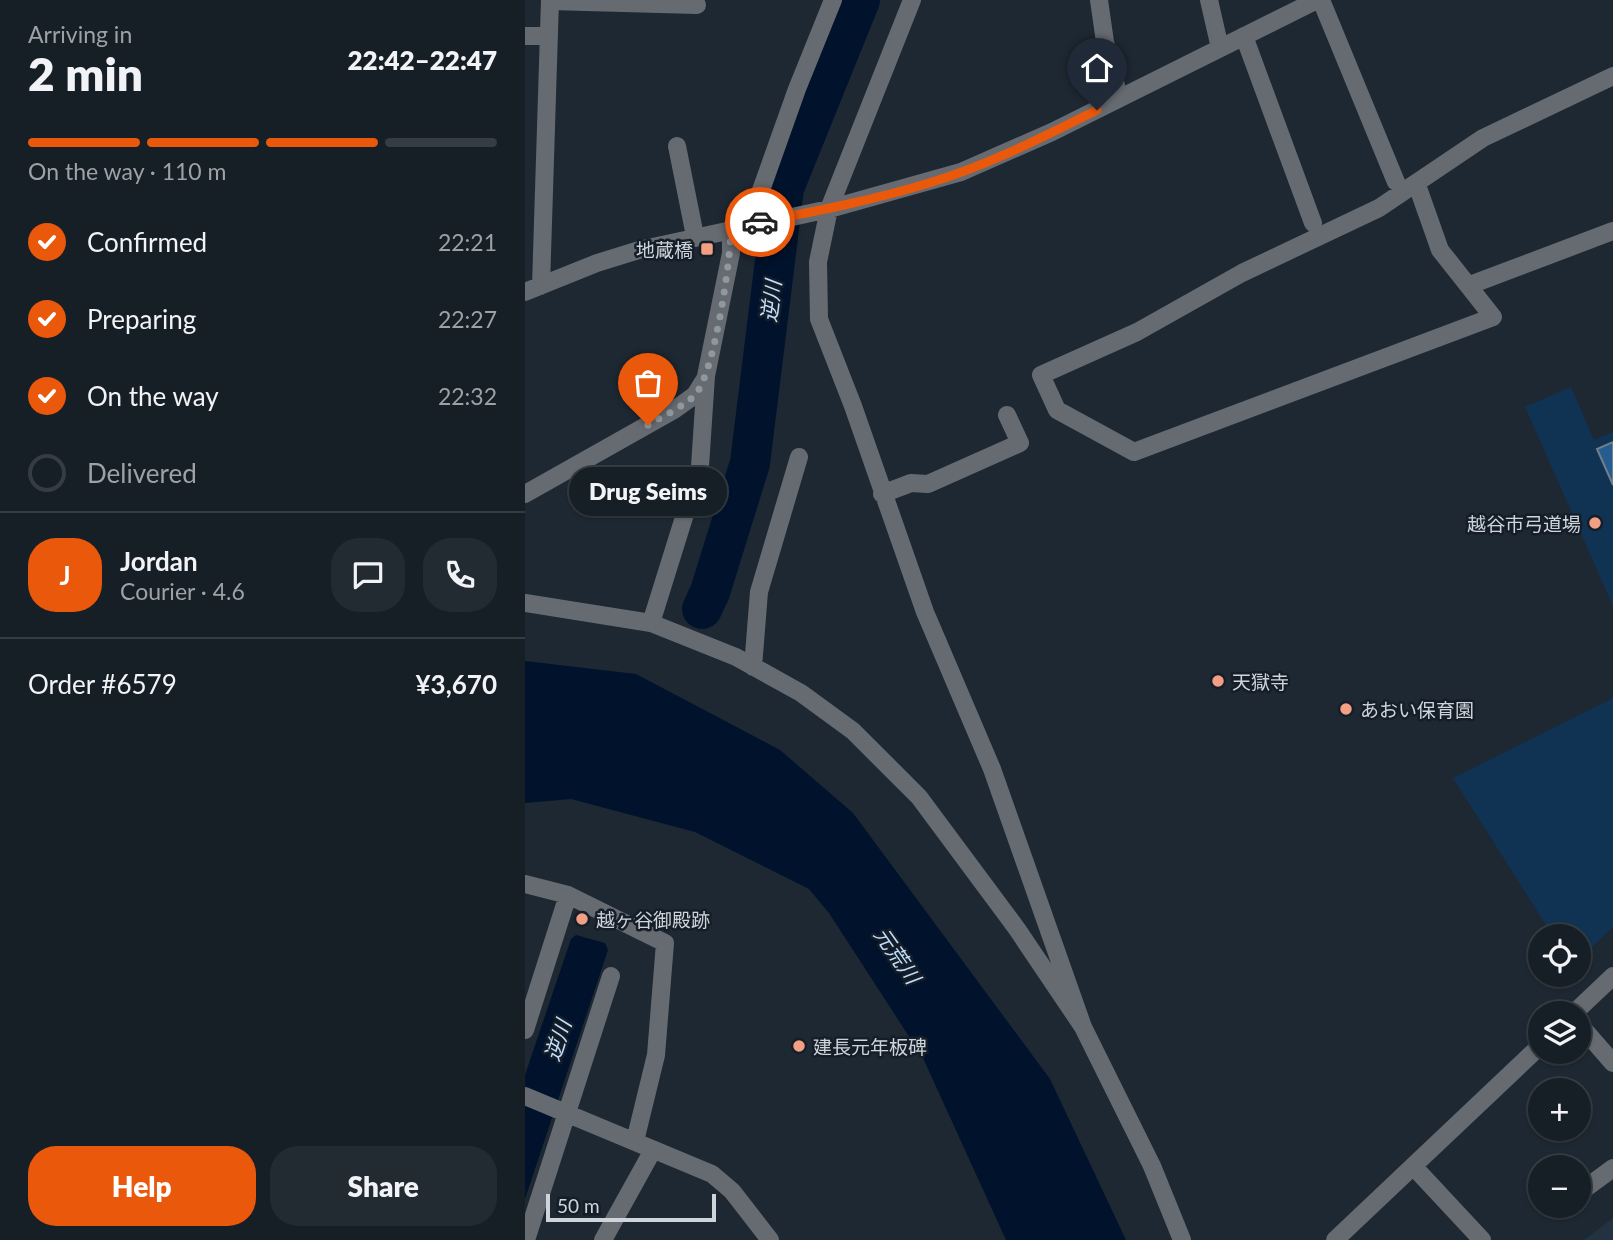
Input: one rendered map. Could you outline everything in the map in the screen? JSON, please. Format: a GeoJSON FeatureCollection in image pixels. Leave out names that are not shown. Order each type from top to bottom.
{"type":"FeatureCollection","features":[{"type":"Feature","properties":{"kind":"street"},"geometry":{"type":"LineString","coordinates":[[651,622],[700,466],[706,376],[731,253],[746,225],[834,0]]}},
{"type":"Feature","properties":{"kind":"street"},"geometry":{"type":"LineString","coordinates":[[912,0],[822,211],[818,262],[818,319],[853,406],[925,612],[992,768],[1083,1027]]}},
{"type":"Feature","properties":{"kind":"street"},"geometry":{"type":"LineString","coordinates":[[1099,0],[1105,43],[1119,98]]}},
{"type":"Feature","properties":{"kind":"street"},"geometry":{"type":"LineString","coordinates":[[1209,0],[1220,48]]}},
{"type":"Feature","properties":{"kind":"street"},"geometry":{"type":"LineString","coordinates":[[697,5],[550,1],[533,289],[597,263],[695,236],[822,211],[961,172],[1052,132],[1319,0],[1396,183]]}},
{"type":"Feature","properties":{"kind":"street"},"geometry":{"type":"LineString","coordinates":[[525,36],[549,36]]}},
{"type":"Feature","properties":{"kind":"street"},"geometry":{"type":"LineString","coordinates":[[1244,37],[1313,223]]}},
{"type":"Feature","properties":{"kind":"street"},"geometry":{"type":"LineString","coordinates":[[1417,185],[1440,250],[1493,317],[1134,452],[1058,410],[1041,375],[1137,332],[1242,273],[1379,208],[1417,185],[1483,138],[1613,76]]}},
{"type":"Feature","properties":{"kind":"street"},"geometry":{"type":"LineString","coordinates":[[677,146],[695,236]]}},
{"type":"Feature","properties":{"kind":"street"},"geometry":{"type":"LineString","coordinates":[[1470,285],[1613,231]]}},
{"type":"Feature","properties":{"kind":"street"},"geometry":{"type":"LineString","coordinates":[[525,494],[674,410],[695,395],[706,376]]}},
{"type":"Feature","properties":{"kind":"street"},"geometry":{"type":"LineString","coordinates":[[882,494],[911,483],[928,484],[1020,443],[1007,415]]}},
{"type":"Feature","properties":{"kind":"street"},"geometry":{"type":"LineString","coordinates":[[754,667],[759,592],[799,457]]}},
{"type":"Feature","properties":{"kind":"street"},"geometry":{"type":"LineString","coordinates":[[525,603],[651,622],[754,667],[801,693],[853,731],[919,797],[1017,929],[1083,1027],[1147,1154],[1182,1240]]}},
{"type":"Feature","properties":{"kind":"street"},"geometry":{"type":"LineString","coordinates":[[525,884],[568,895],[665,943],[656,1055],[635,1142]]}},
{"type":"Feature","properties":{"kind":"street"},"geometry":{"type":"LineString","coordinates":[[525,1030],[568,895]]}},
{"type":"Feature","properties":{"kind":"street"},"geometry":{"type":"LineString","coordinates":[[526,1240],[562,1111],[611,976]]}},
{"type":"Feature","properties":{"kind":"street"},"geometry":{"type":"LineString","coordinates":[[1587,1001],[1613,976]]}},
{"type":"Feature","properties":{"kind":"street"},"geometry":{"type":"LineString","coordinates":[[1591,1038],[1613,1063]]}},
{"type":"Feature","properties":{"kind":"street"},"geometry":{"type":"LineString","coordinates":[[1346,1236],[1413,1166],[1528,1057]]}},
{"type":"Feature","properties":{"kind":"street"},"geometry":{"type":"LineString","coordinates":[[525,1096],[712,1174],[732,1191],[771,1240]]}},
{"type":"Feature","properties":{"kind":"street"},"geometry":{"type":"LineString","coordinates":[[603,1240],[653,1150]]}},
{"type":"Feature","properties":{"kind":"street"},"geometry":{"type":"LineString","coordinates":[[1413,1166],[1482,1240]]}},
{"type":"Feature","properties":{"kind":"street"},"geometry":{"type":"LineString","coordinates":[[1591,1185],[1613,1168]]}},
{"type":"Feature","properties":{"kind":"shaded area","name":"越谷市弓道場"},"geometry":{"type":"Polygon","coordinates":[[[1571,387],[1594,440],[1613,432],[1613,606],[1525,407],[1571,387]]]}},
{"type":"Feature","properties":{"kind":"shaded area"},"geometry":{"type":"Polygon","coordinates":[[[1613,698],[1613,927],[1591,948],[1591,924],[1545,924],[1453,778],[1613,698]]]}},
{"type":"Feature","properties":{"kind":"shaded area"},"geometry":{"type":"Polygon","coordinates":[[[1613,1218],[1613,1240],[1584,1240],[1613,1218]]]}},
{"type":"Feature","properties":{"kind":"water","name":"元荒川"},"geometry":{"type":"Polygon","coordinates":[[[525,661],[636,674],[780,750],[853,813],[1050,1079],[1126,1240],[1006,1240],[923,1058],[829,913],[809,889],[695,832],[571,799],[525,803],[525,661]]]}},
{"type":"Feature","properties":{"kind":"water"},"geometry":{"type":"Polygon","coordinates":[[[576,935],[605,943],[608,950],[525,1199],[525,1075],[571,939],[576,935]]]}},
{"type":"Feature","properties":{"kind":"building"},"geometry":{"type":"Polygon","coordinates":[[[1613,442],[1613,485],[1597,449],[1613,442]]]}},
{"type":"Feature","properties":{"kind":"waterway","name":"逆川"},"geometry":{"type":"LineString","coordinates":[[702,609],[710,592],[750,463],[784,188],[860,0]]}},
{"type":"Feature","properties":{"kind":"way so far"},"geometry":{"type":"LineString","coordinates":[[648,425],[695,395],[706,376],[731,253],[731,228],[760,222]]}},
{"type":"Feature","properties":{"kind":"place","name":"地蔵橋"},"geometry":{"type":"Point","coordinates":[707,249]}},
{"type":"Feature","properties":{"kind":"place","name":"Drug Seims"},"geometry":{"type":"Point","coordinates":[648,425]}},
{"type":"Feature","properties":{"kind":"place","name":"越谷市弓道場"},"geometry":{"type":"Point","coordinates":[1595,523]}},
{"type":"Feature","properties":{"kind":"place","name":"天獄寺"},"geometry":{"type":"Point","coordinates":[1218,681]}},
{"type":"Feature","properties":{"kind":"place","name":"あおい保育園"},"geometry":{"type":"Point","coordinates":[1346,709]}},
{"type":"Feature","properties":{"kind":"place","name":"越ヶ谷御殿跡"},"geometry":{"type":"Point","coordinates":[582,919]}},
{"type":"Feature","properties":{"kind":"place","name":"建長元年板碑"},"geometry":{"type":"Point","coordinates":[799,1046]}},
{"type":"Feature","properties":{"kind":"route"},"geometry":{"type":"LineString","coordinates":[[760,222],[829,209],[930,183],[989,161],[1097,110]]}}]}
